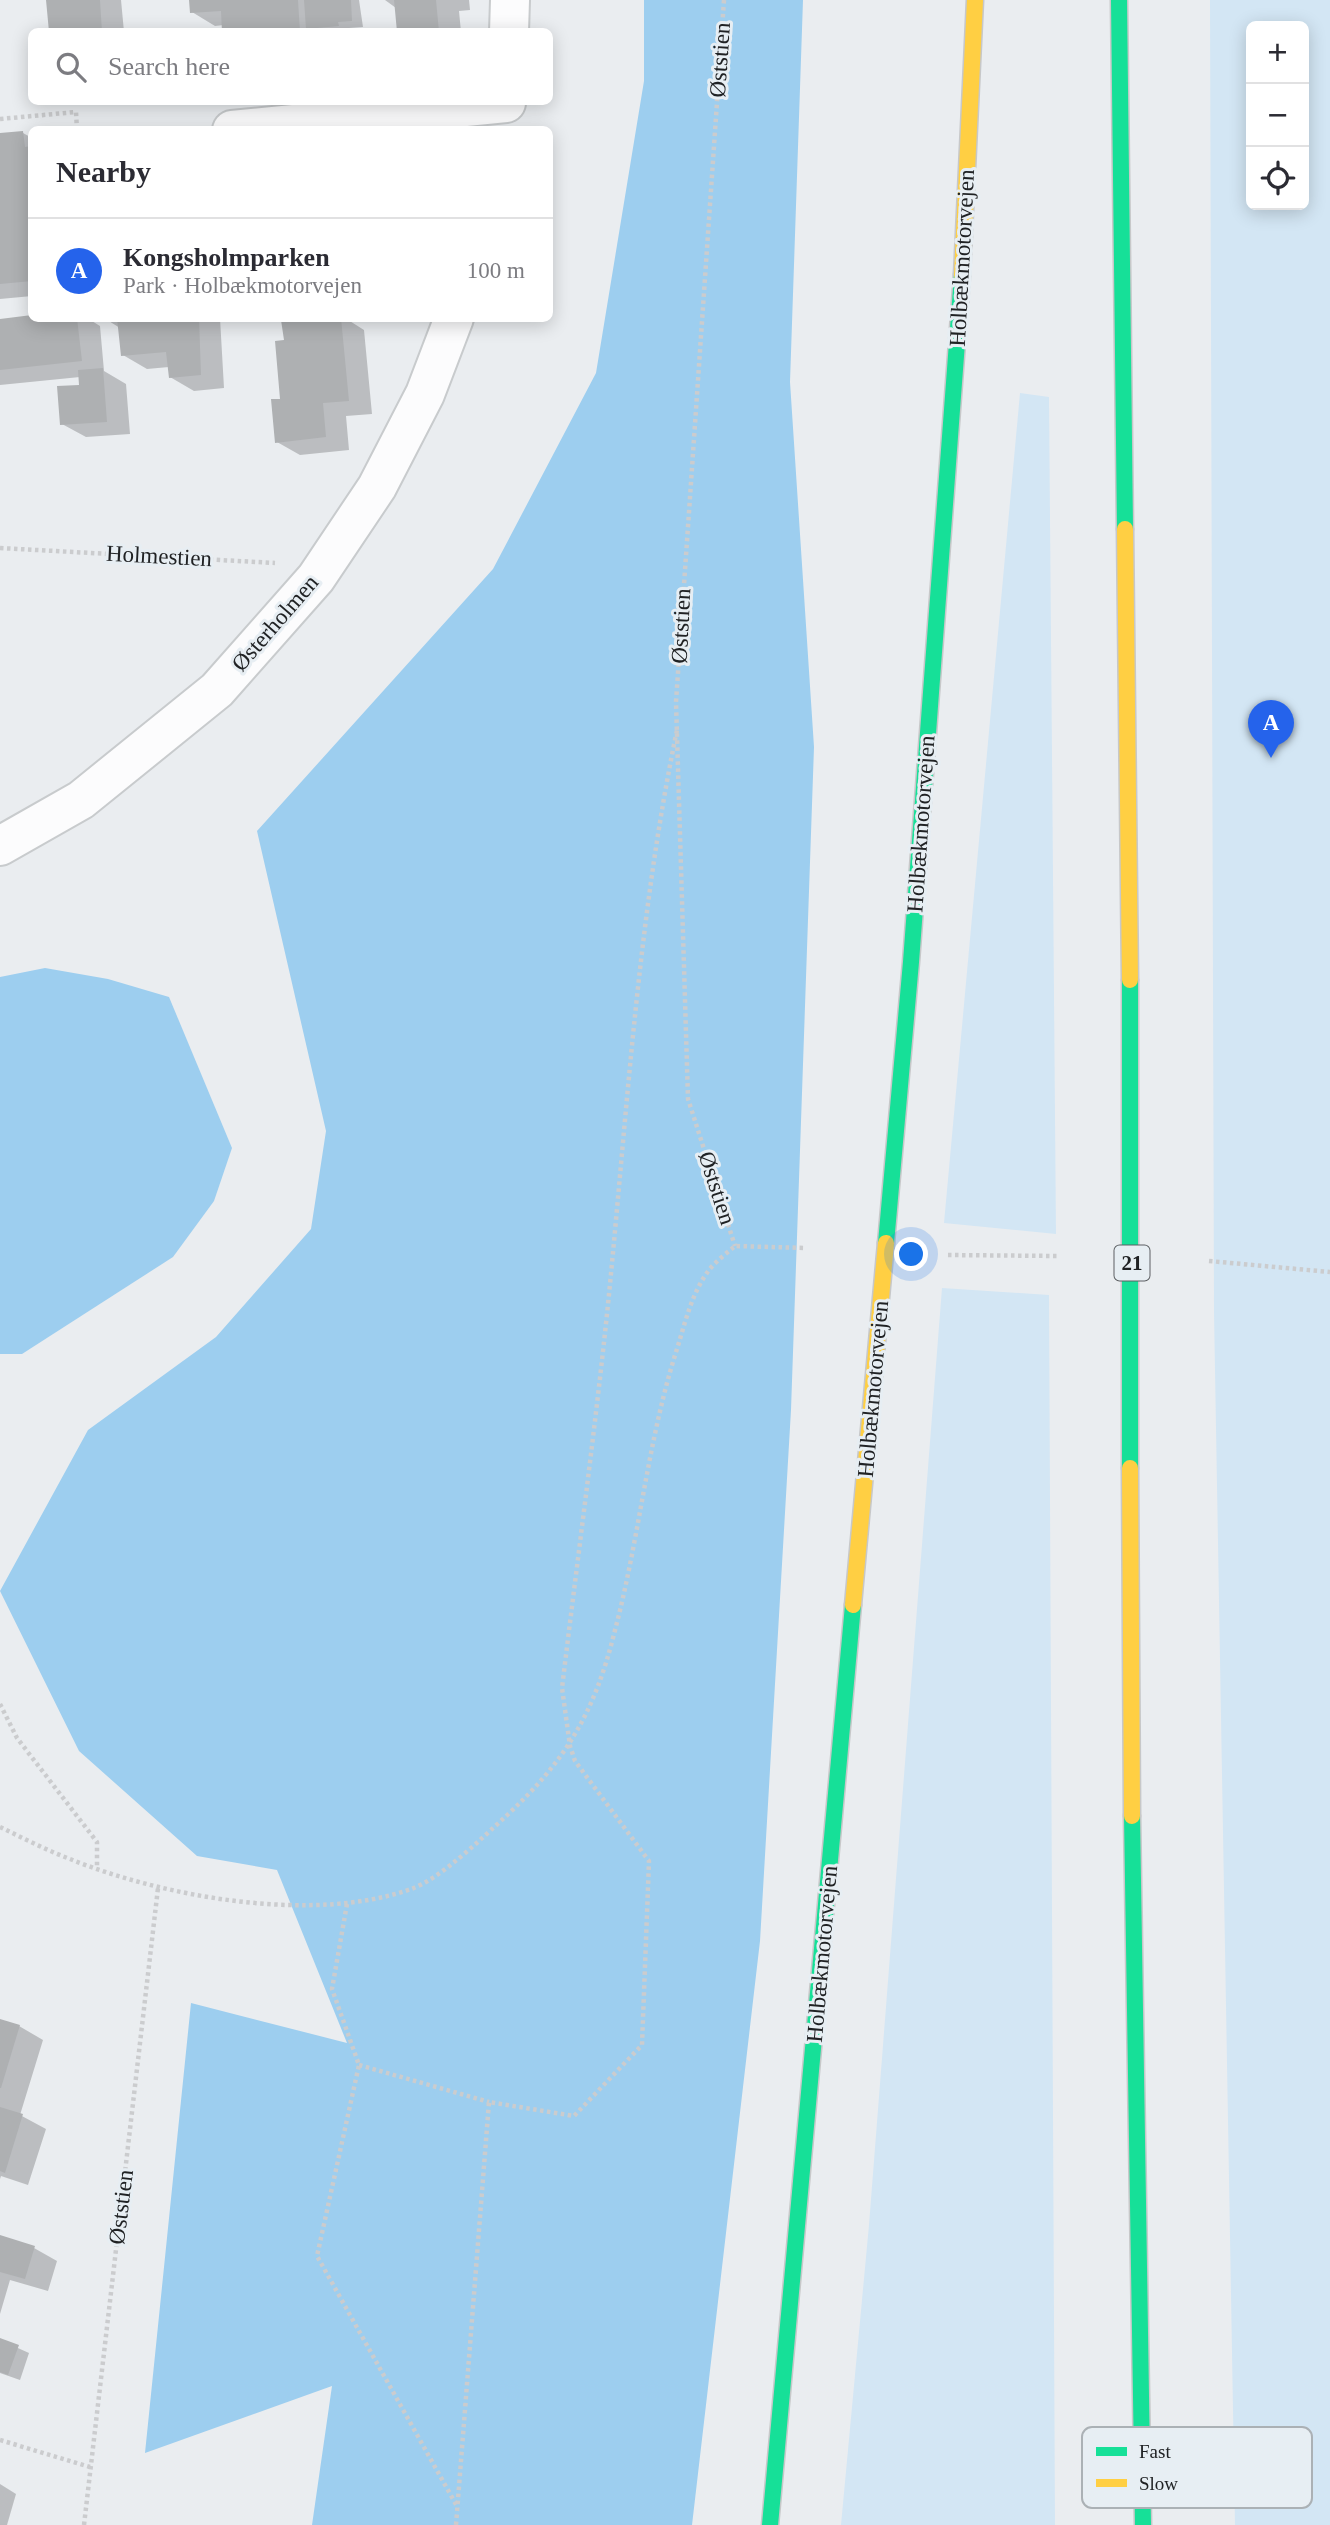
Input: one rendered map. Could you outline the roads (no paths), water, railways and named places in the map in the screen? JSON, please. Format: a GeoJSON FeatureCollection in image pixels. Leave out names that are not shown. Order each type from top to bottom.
{"type":"FeatureCollection","features":[{"type":"Feature","properties":{"kind":"highway","name":"Holbækmotorvejen"},"geometry":{"type":"LineString","coordinates":[[771,2525],[911,962],[963,268],[975,0]]}},
{"type":"Feature","properties":{"kind":"highway","name":"21"},"geometry":{"type":"LineString","coordinates":[[1119,0],[1132,1189],[1129,1584],[1142,2427]]}},
{"type":"Feature","properties":{"kind":"street"},"geometry":{"type":"LineString","coordinates":[[509,28],[510,0]]}},
{"type":"Feature","properties":{"kind":"street"},"geometry":{"type":"LineString","coordinates":[[289,126],[505,111]]}},
{"type":"Feature","properties":{"kind":"street","name":"Østerholmen"},"geometry":{"type":"LineString","coordinates":[[0,846],[81,800],[217,690],[316,578],[377,487],[425,394],[452,322]]}},
{"type":"Feature","properties":{"kind":"place","name":"Kongsholmparken"},"geometry":{"type":"Point","coordinates":[1271,758]}}]}
